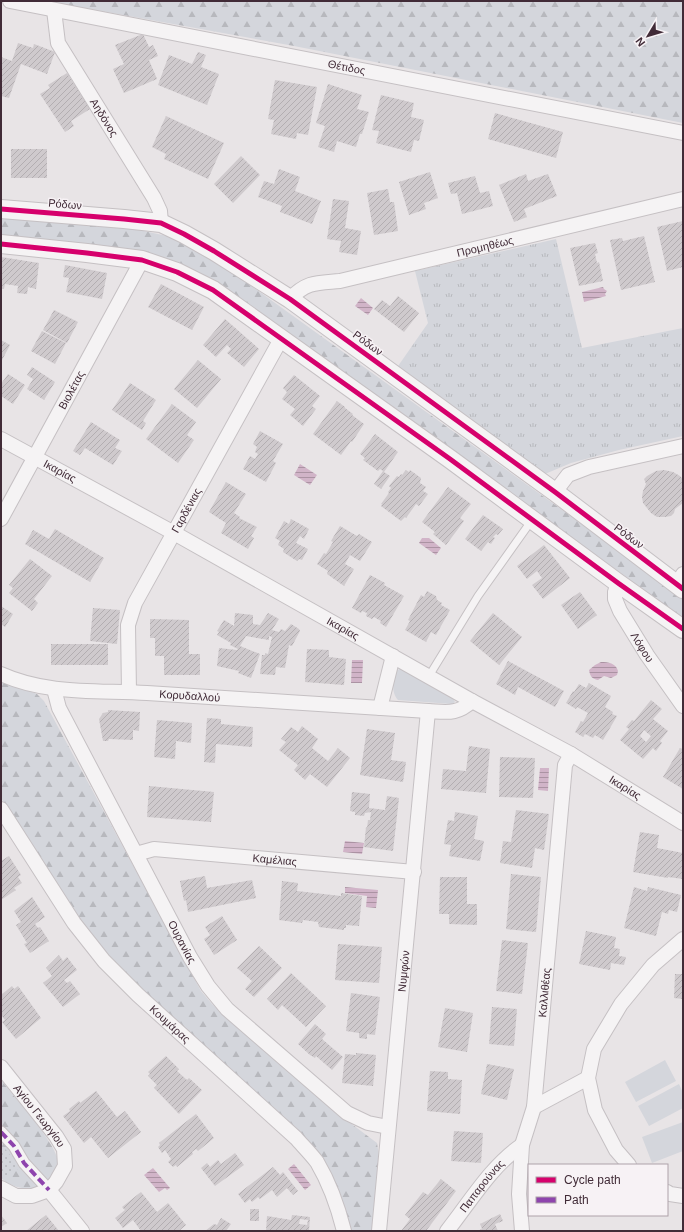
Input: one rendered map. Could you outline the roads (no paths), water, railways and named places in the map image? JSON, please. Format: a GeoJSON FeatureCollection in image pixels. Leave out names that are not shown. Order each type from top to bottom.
{"type":"FeatureCollection","features":[{"type":"Feature","properties":{"kind":"street","name":"Θέτιδος"},"geometry":{"type":"LineString","coordinates":[[19,2],[683,133]]}},
{"type":"Feature","properties":{"kind":"street","name":"Αηδόνος"},"geometry":{"type":"LineString","coordinates":[[54,10],[58,43],[154,198],[160,211],[161,223]]}},
{"type":"Feature","properties":{"kind":"street","name":"Προμηθέως"},"geometry":{"type":"LineString","coordinates":[[290,299],[299,290],[309,284],[340,281],[683,199]]}},
{"type":"Feature","properties":{"kind":"street","name":"Ρόδων"},"geometry":{"type":"LineString","coordinates":[[1,209],[161,223],[184,234],[290,299],[681,583]]}},
{"type":"Feature","properties":{"kind":"street"},"geometry":{"type":"LineString","coordinates":[[1,244],[142,260],[178,272],[213,290],[450,459],[618,583],[683,628]]}},
{"type":"Feature","properties":{"kind":"street","name":"Βιολέτας"},"geometry":{"type":"LineString","coordinates":[[1,519],[142,260]]}},
{"type":"Feature","properties":{"kind":"street","name":"Γαρδένιας"},"geometry":{"type":"LineString","coordinates":[[129,692],[128,625],[135,603],[281,339]]}},
{"type":"Feature","properties":{"kind":"street","name":"Ικαρίας"},"geometry":{"type":"LineString","coordinates":[[1,439],[174,533],[472,701],[571,754],[683,823]]}},
{"type":"Feature","properties":{"kind":"street"},"geometry":{"type":"LineString","coordinates":[[555,492],[568,475],[589,467],[683,446]]}},
{"type":"Feature","properties":{"kind":"street","name":"Λόφου"},"geometry":{"type":"LineString","coordinates":[[618,583],[615,592],[615,599],[620,611],[647,655],[683,706]]}},
{"type":"Feature","properties":{"kind":"street"},"geometry":{"type":"LineString","coordinates":[[380,708],[393,656]]}},
{"type":"Feature","properties":{"kind":"street","name":"Κορυδαλλού"},"geometry":{"type":"LineString","coordinates":[[1,674],[30,684],[54,689],[129,692],[428,711],[451,712],[464,708],[472,701]]}},
{"type":"Feature","properties":{"kind":"street","name":"Ουρανίας"},"geometry":{"type":"LineString","coordinates":[[54,689],[59,708],[190,956],[208,986],[228,1009],[347,1114],[368,1123],[388,1127]]}},
{"type":"Feature","properties":{"kind":"street","name":"Νυμφών"},"geometry":{"type":"LineString","coordinates":[[379,1231],[428,711]]}},
{"type":"Feature","properties":{"kind":"street","name":"Καλλιθέας"},"geometry":{"type":"LineString","coordinates":[[522,1231],[518,1194],[522,1145],[534,1107],[565,765],[571,754]]}},
{"type":"Feature","properties":{"kind":"street","name":"Κουμάρας"},"geometry":{"type":"LineString","coordinates":[[1,808],[74,923],[104,961],[138,995],[296,1138],[316,1161],[334,1196],[344,1231]]}},
{"type":"Feature","properties":{"kind":"street","name":"Καμέλιας"},"geometry":{"type":"LineString","coordinates":[[136,854],[154,849],[414,872]]}},
{"type":"Feature","properties":{"kind":"street"},"geometry":{"type":"LineString","coordinates":[[629,1164],[616,1150],[595,1110],[588,1078],[594,1049],[621,1004],[653,965],[683,939]]}},
{"type":"Feature","properties":{"kind":"street","name":"Αγίου Γεωργίου"},"geometry":{"type":"LineString","coordinates":[[1,1067],[56,1136],[64,1149],[65,1166],[56,1182],[49,1190]]}},
{"type":"Feature","properties":{"kind":"street"},"geometry":{"type":"LineString","coordinates":[[534,1107],[588,1078]]}},
{"type":"Feature","properties":{"kind":"street"},"geometry":{"type":"LineString","coordinates":[[1,1132],[14,1146],[24,1163],[49,1190],[82,1231]]}},
{"type":"Feature","properties":{"kind":"street","name":"Παπαρούνας"},"geometry":{"type":"LineString","coordinates":[[447,1231],[498,1165],[510,1153],[522,1145]]}},
{"type":"Feature","properties":{"kind":"street"},"geometry":{"type":"LineString","coordinates":[[1,1188],[16,1196],[32,1196],[49,1190]]}},
{"type":"Feature","properties":{"kind":"street"},"geometry":{"type":"LineString","coordinates":[[668,1193],[683,1196]]}},
{"type":"Feature","properties":{"kind":"lane"},"geometry":{"type":"LineString","coordinates":[[429,676],[478,596],[532,520]]}}]}
